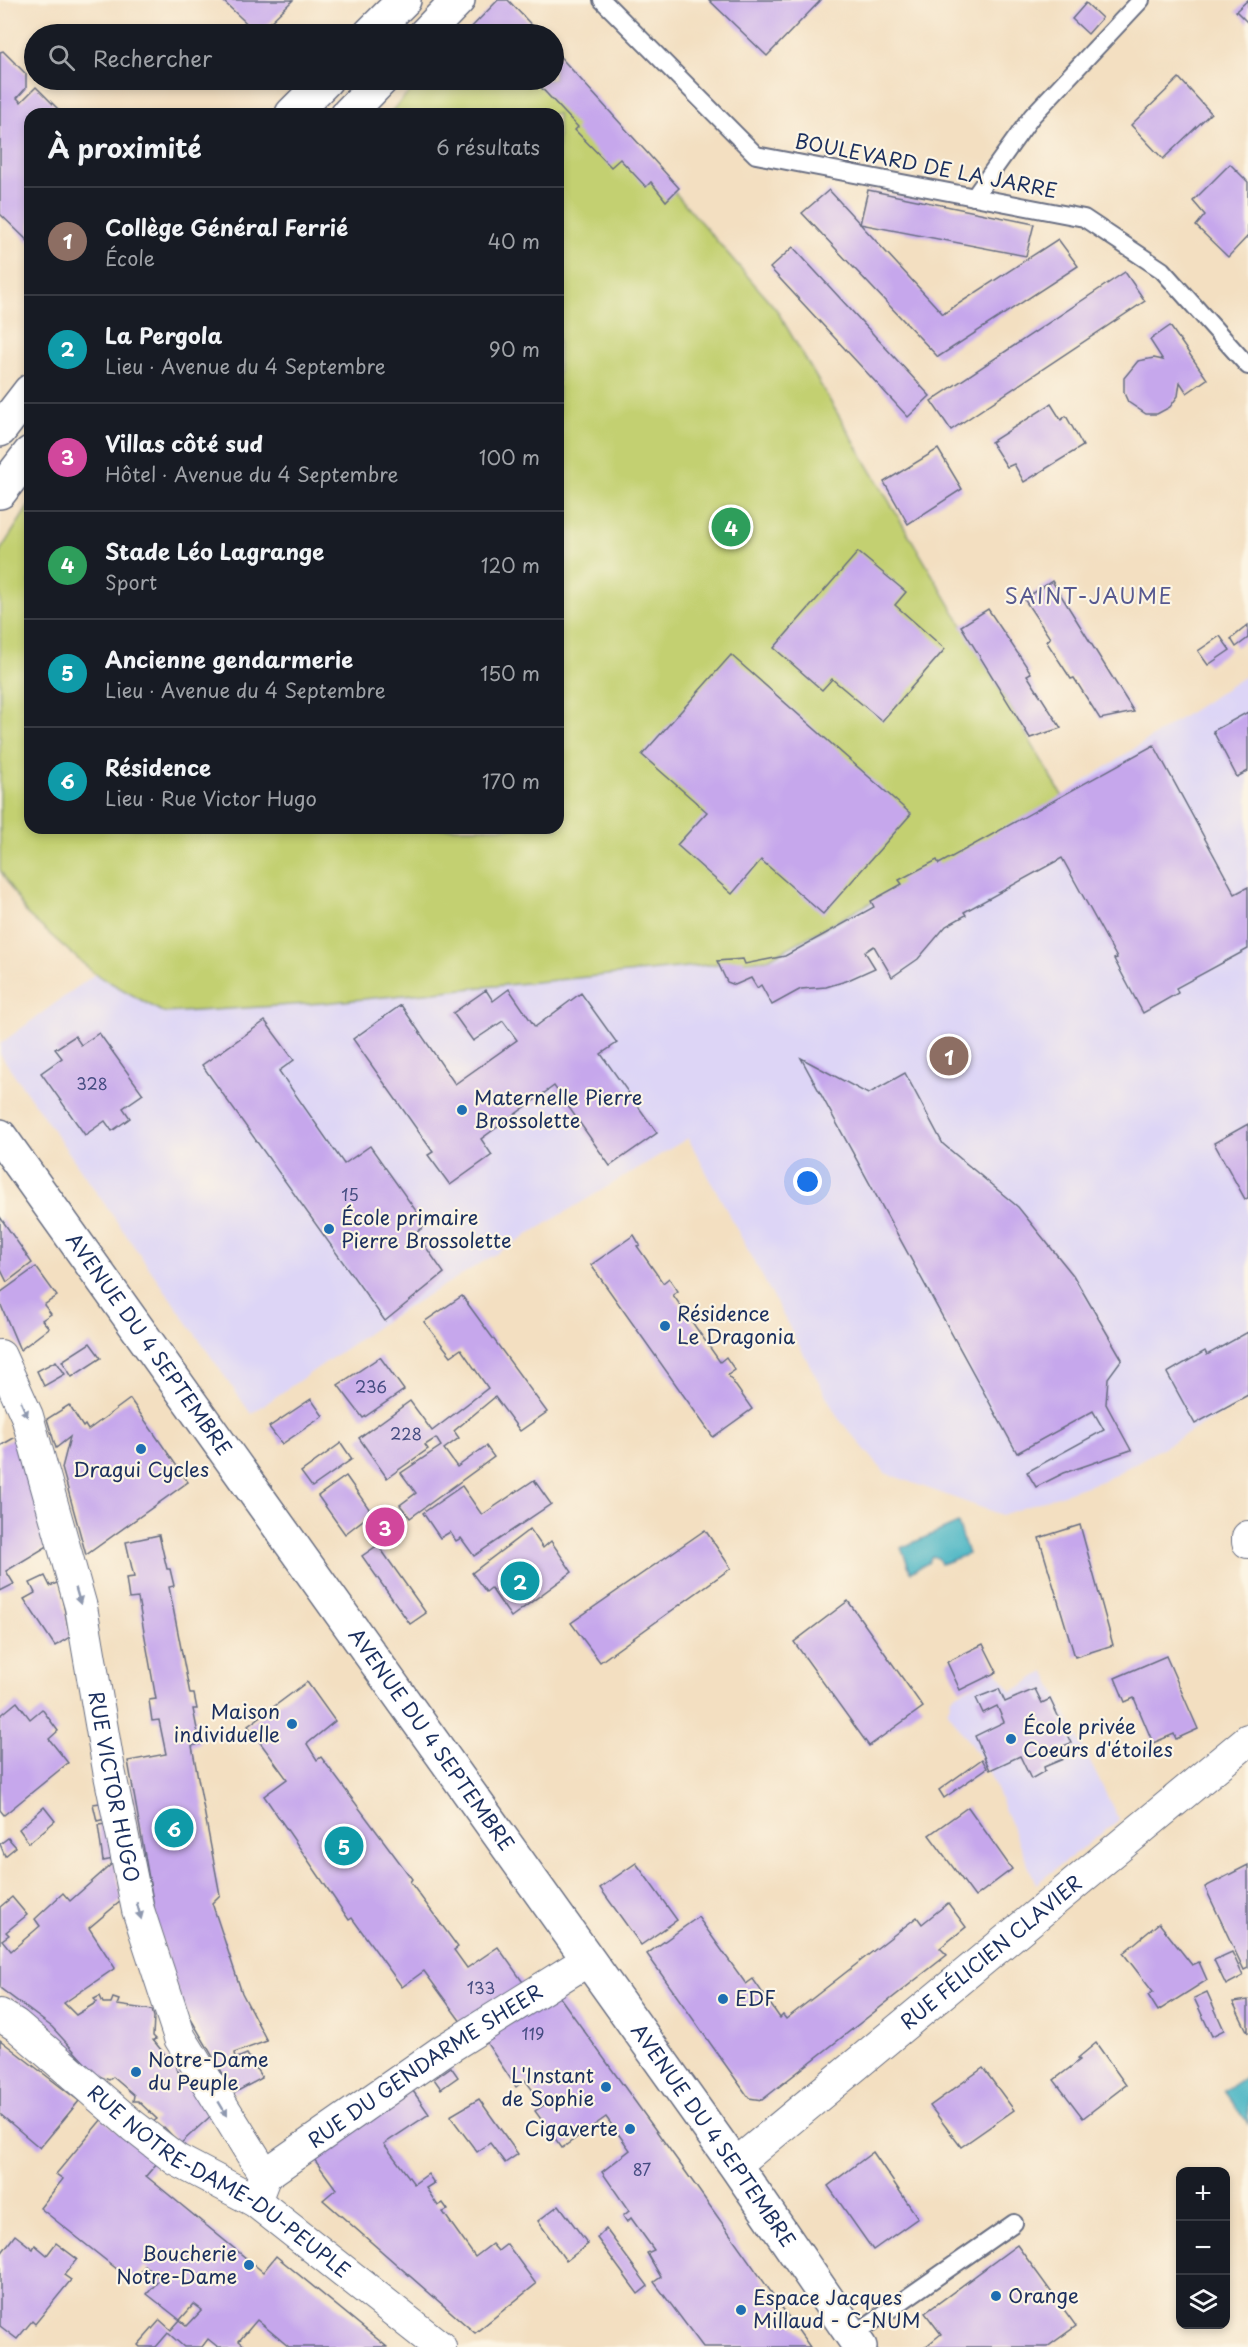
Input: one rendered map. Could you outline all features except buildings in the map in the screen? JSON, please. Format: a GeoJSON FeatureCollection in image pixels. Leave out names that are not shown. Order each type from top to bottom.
{"type":"FeatureCollection","features":[{"type":"Feature","properties":{"kind":"main road"},"geometry":{"type":"LineString","coordinates":[[380,24],[404,0]]}},
{"type":"Feature","properties":{"kind":"main road"},"geometry":{"type":"LineString","coordinates":[[435,24],[458,0]]}},
{"type":"Feature","properties":{"kind":"main road"},"geometry":{"type":"LineString","coordinates":[[298,108],[316,90]]}},
{"type":"Feature","properties":{"kind":"main road"},"geometry":{"type":"LineString","coordinates":[[354,108],[371,90]]}},
{"type":"Feature","properties":{"kind":"main road"},"geometry":{"type":"LineString","coordinates":[[0,430],[24,399]]}},
{"type":"Feature","properties":{"kind":"main road"},"geometry":{"type":"LineString","coordinates":[[0,492],[24,461]]}},
{"type":"Feature","properties":{"kind":"main road","name":"AVENUE DU 4 SEPTEMBRE"},"geometry":{"type":"LineString","coordinates":[[0,1136],[735,2165],[856,2342]]}},
{"type":"Feature","properties":{"kind":"street","name":"RUE VICTOR HUGO"},"geometry":{"type":"LineString","coordinates":[[0,1356],[27,1416],[81,1607],[109,1770],[145,1932],[180,2038],[260,2188]]}},
{"type":"Feature","properties":{"kind":"street"},"geometry":{"type":"LineString","coordinates":[[1248,1537],[1248,1542]]}},
{"type":"Feature","properties":{"kind":"street","name":"RUE FÉLICIEN CLAVIER"},"geometry":{"type":"LineString","coordinates":[[735,2165],[1248,1740]]}},
{"type":"Feature","properties":{"kind":"street","name":"RUE DU GENDARME SHEER"},"geometry":{"type":"LineString","coordinates":[[260,2188],[441,2052],[588,1960]]}},
{"type":"Feature","properties":{"kind":"street","name":"RUE NOTRE-DAME-DU-PEUPLE"},"geometry":{"type":"LineString","coordinates":[[0,2015],[16,2025],[133,2126],[177,2160],[260,2188],[441,2347]]}},
{"type":"Feature","properties":{"kind":"lane","name":"BOULEVARD DE LA JARRE"},"geometry":{"type":"LineString","coordinates":[[602,0],[756,155],[1084,218],[1162,270],[1248,366]]}},
{"type":"Feature","properties":{"kind":"lane"},"geometry":{"type":"LineString","coordinates":[[974,197],[1032,116],[1141,0]]}},
{"type":"Feature","properties":{"kind":"lane"},"geometry":{"type":"LineString","coordinates":[[856,2342],[1014,2223]]}},
{"type":"Feature","properties":{"kind":"shaded area"},"geometry":{"type":"Polygon","coordinates":[[[1248,674],[1248,1399],[1107,1479],[1002,1515],[885,1473],[838,1418],[688,1138],[385,1321],[251,1414],[0,1054],[0,1044],[95,974],[165,1013],[323,1003],[768,959],[1065,794],[1248,674]]]}},
{"type":"Feature","properties":{"kind":"shaded area"},"geometry":{"type":"Polygon","coordinates":[[[1045,1671],[1119,1820],[1036,1884],[987,1768],[948,1712],[951,1697],[997,1672],[1012,1692],[1045,1671]]]}},
{"type":"Feature","properties":{"kind":"green space"},"geometry":{"type":"Polygon","coordinates":[[[564,65],[776,309],[1063,797],[768,959],[323,1003],[164,1013],[95,974],[27,914],[0,870],[0,551],[24,513],[24,834],[564,834],[564,108],[395,108],[412,90],[564,90],[564,65]]]}},
{"type":"Feature","properties":{"kind":"water"},"geometry":{"type":"Polygon","coordinates":[[[958,1523],[968,1554],[941,1564],[938,1558],[932,1556],[928,1563],[911,1572],[901,1548],[958,1523]]]}},
{"type":"Feature","properties":{"kind":"water"},"geometry":{"type":"Polygon","coordinates":[[[1245,2077],[1248,2081],[1248,2124],[1224,2091],[1245,2077]]]}},
{"type":"Feature","properties":{"kind":"place","name":"Stade Léo Lagrange"},"geometry":{"type":"Point","coordinates":[731,527]}},
{"type":"Feature","properties":{"kind":"place","name":"Collège Général Ferrié"},"geometry":{"type":"Point","coordinates":[949,1056]}},
{"type":"Feature","properties":{"kind":"place","name":"Maternelle Pierre Brossolette"},"geometry":{"type":"Point","coordinates":[462,1110]}},
{"type":"Feature","properties":{"kind":"place","name":"École primaire Pierre Brossolette"},"geometry":{"type":"Point","coordinates":[329,1229]}},
{"type":"Feature","properties":{"kind":"place","name":"Résidence Le Dragonia"},"geometry":{"type":"Point","coordinates":[665,1326]}},
{"type":"Feature","properties":{"kind":"place","name":"Dragui Cycles"},"geometry":{"type":"Point","coordinates":[141,1449]}},
{"type":"Feature","properties":{"kind":"place","name":"Villas côté sud"},"geometry":{"type":"Point","coordinates":[385,1527]}},
{"type":"Feature","properties":{"kind":"place","name":"La Pergola"},"geometry":{"type":"Point","coordinates":[520,1581]}},
{"type":"Feature","properties":{"kind":"place","name":"Maison individuelle"},"geometry":{"type":"Point","coordinates":[292,1724]}},
{"type":"Feature","properties":{"kind":"place","name":"École privée Coeurs d'étoiles"},"geometry":{"type":"Point","coordinates":[1011,1739]}},
{"type":"Feature","properties":{"kind":"place","name":"Résidence"},"geometry":{"type":"Point","coordinates":[174,1828]}},
{"type":"Feature","properties":{"kind":"place","name":"Ancienne gendarmerie"},"geometry":{"type":"Point","coordinates":[344,1846]}},
{"type":"Feature","properties":{"kind":"place","name":"EDF"},"geometry":{"type":"Point","coordinates":[723,1999]}},
{"type":"Feature","properties":{"kind":"place","name":"Notre-Dame du Peuple"},"geometry":{"type":"Point","coordinates":[136,2072]}},
{"type":"Feature","properties":{"kind":"place","name":"L'Instant de Sophie"},"geometry":{"type":"Point","coordinates":[606,2087]}},
{"type":"Feature","properties":{"kind":"place","name":"Cigaverte"},"geometry":{"type":"Point","coordinates":[630,2129]}},
{"type":"Feature","properties":{"kind":"place","name":"Boucherie Notre-Dame"},"geometry":{"type":"Point","coordinates":[249,2265]}},
{"type":"Feature","properties":{"kind":"place","name":"Orange"},"geometry":{"type":"Point","coordinates":[996,2296]}},
{"type":"Feature","properties":{"kind":"place","name":"Espace Jacques Millaud - C-NUM"},"geometry":{"type":"Point","coordinates":[741,2310]}},
{"type":"Feature","properties":{"kind":"district","name":"SAINT-JAUME"},"geometry":{"type":"Point","coordinates":[1089,597]}}]}
